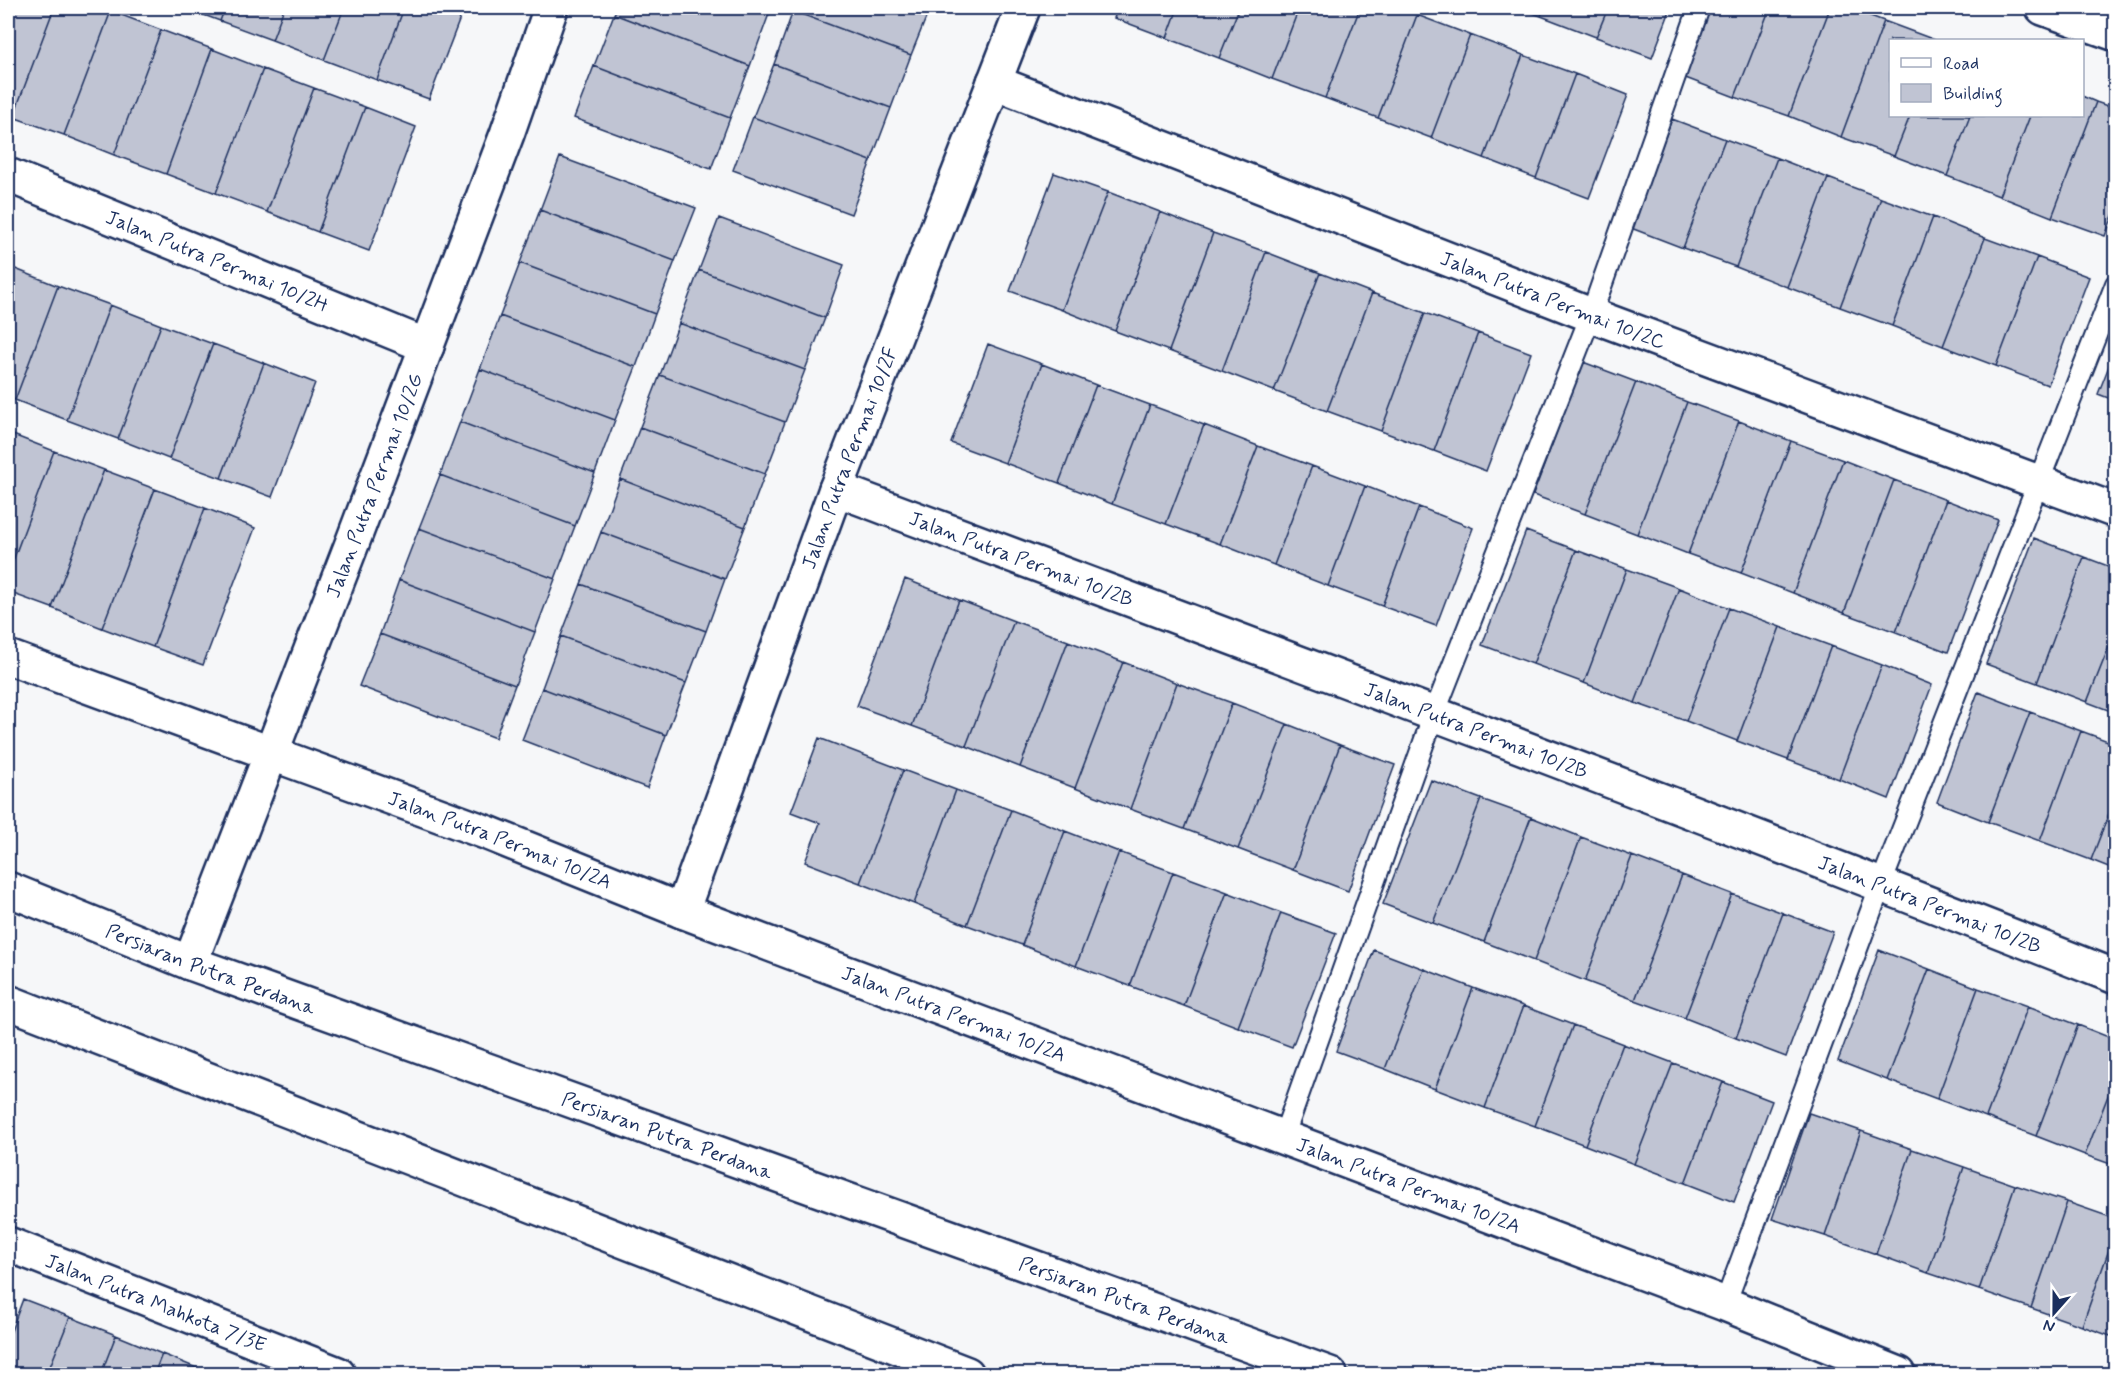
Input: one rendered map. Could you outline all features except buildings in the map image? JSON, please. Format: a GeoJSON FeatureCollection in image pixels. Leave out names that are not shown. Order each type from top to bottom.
{"type":"FeatureCollection","features":[{"type":"Feature","properties":{"kind":"street","name":"Jalan Putra Permai 10/2G"},"geometry":{"type":"LineString","coordinates":[[190,963],[427,346],[507,134],[551,8]]}},
{"type":"Feature","properties":{"kind":"street","name":"Jalan Putra Permai 10/2F"},"geometry":{"type":"LineString","coordinates":[[682,911],[836,489],[1023,8]]}},
{"type":"Feature","properties":{"kind":"street"},"geometry":{"type":"LineString","coordinates":[[2043,8],[2115,34]]}},
{"type":"Feature","properties":{"kind":"street","name":"Jalan Putra Permai 10/2C"},"geometry":{"type":"LineString","coordinates":[[994,82],[1591,315],[2115,511]]}},
{"type":"Feature","properties":{"kind":"street","name":"Jalan Putra Permai 10/2H"},"geometry":{"type":"LineString","coordinates":[[8,175],[427,346]]}},
{"type":"Feature","properties":{"kind":"street","name":"Jalan Putra Permai 10/2B"},"geometry":{"type":"LineString","coordinates":[[836,489],[1881,884],[2115,977]]}},
{"type":"Feature","properties":{"kind":"street","name":"Jalan Putra Permai 10/2A"},"geometry":{"type":"LineString","coordinates":[[8,657],[488,833],[682,911],[1725,1304],[1899,1374]]}},
{"type":"Feature","properties":{"kind":"street","name":"Persiaran Putra Perdana"},"geometry":{"type":"LineString","coordinates":[[8,889],[190,963],[1330,1374]]}},
{"type":"Feature","properties":{"kind":"street"},"geometry":{"type":"LineString","coordinates":[[8,1002],[967,1374]]}},
{"type":"Feature","properties":{"kind":"street","name":"Jalan Putra Mahkota 7/3E"},"geometry":{"type":"LineString","coordinates":[[10,1251],[339,1374]]}},
{"type":"Feature","properties":{"kind":"lane"},"geometry":{"type":"LineString","coordinates":[[1283,1138],[1434,714],[1591,315],[1699,8]]}},
{"type":"Feature","properties":{"kind":"lane"},"geometry":{"type":"LineString","coordinates":[[1725,1304],[1881,884],[2115,284]]}}]}
